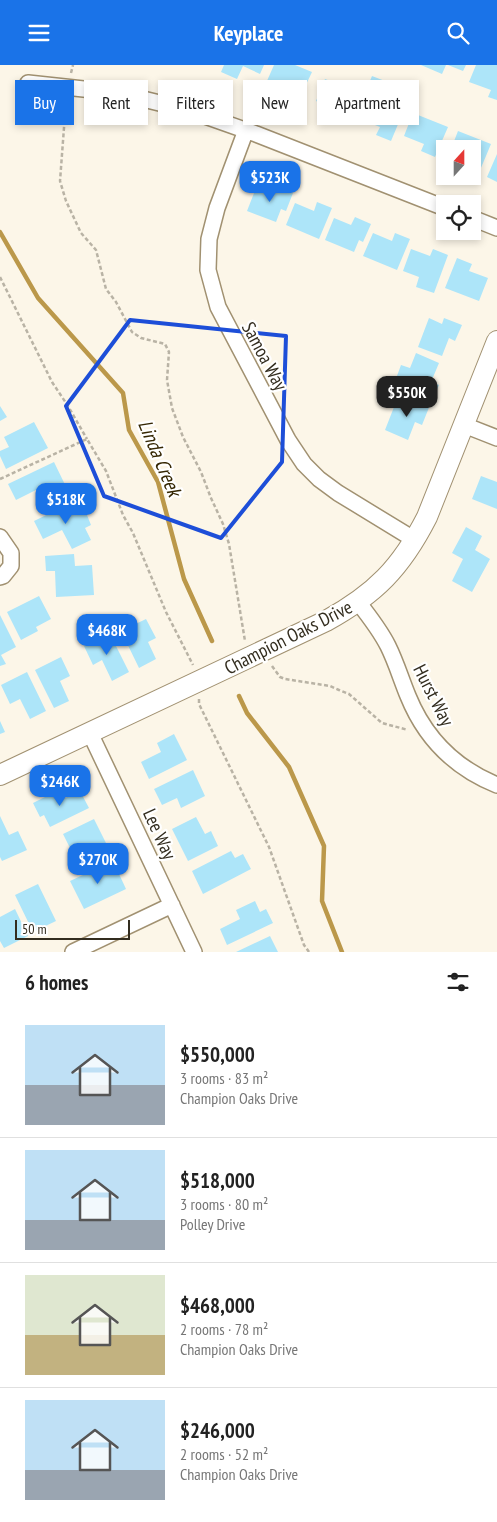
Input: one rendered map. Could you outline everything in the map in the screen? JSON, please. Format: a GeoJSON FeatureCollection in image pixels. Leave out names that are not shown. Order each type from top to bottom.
{"type":"FeatureCollection","features":[{"type":"Feature","properties":{"kind":"street"},"geometry":{"type":"LineString","coordinates":[[74,88],[143,99],[188,110],[246,130],[436,204]]}},
{"type":"Feature","properties":{"kind":"street","name":"Samoa Way"},"geometry":{"type":"LineString","coordinates":[[246,130],[217,208],[209,239],[208,270],[218,307],[288,440],[304,464],[319,479],[338,493],[415,540]]}},
{"type":"Feature","properties":{"kind":"street"},"geometry":{"type":"LineString","coordinates":[[481,222],[497,228]]}},
{"type":"Feature","properties":{"kind":"street","name":"Champion Oaks Drive"},"geometry":{"type":"LineString","coordinates":[[0,775],[326,621],[358,602],[390,574],[415,540],[430,511],[497,341]]}},
{"type":"Feature","properties":{"kind":"street"},"geometry":{"type":"LineString","coordinates":[[464,425],[497,438]]}},
{"type":"Feature","properties":{"kind":"street"},"geometry":{"type":"LineString","coordinates":[[0,537],[11,553],[11,566],[0,577]]}},
{"type":"Feature","properties":{"kind":"street","name":"Hurst Way"},"geometry":{"type":"LineString","coordinates":[[358,602],[388,646],[408,697],[419,720],[431,737],[448,756],[467,771],[497,785]]}},
{"type":"Feature","properties":{"kind":"street","name":"Lee Way"},"geometry":{"type":"LineString","coordinates":[[90,733],[194,952]]}},
{"type":"Feature","properties":{"kind":"street"},"geometry":{"type":"LineString","coordinates":[[73,952],[172,905]]}},
{"type":"Feature","properties":{"kind":"path"},"geometry":{"type":"LineString","coordinates":[[64,125],[60,181],[66,201],[81,233],[96,250],[100,259],[106,289],[116,302],[132,332],[141,338],[165,345],[169,352],[167,380],[172,408],[183,437],[201,472],[210,498],[223,524],[229,544],[244,635],[257,654],[280,677],[307,684],[330,686],[349,694],[382,723],[431,737]]}},
{"type":"Feature","properties":{"kind":"path"},"geometry":{"type":"LineString","coordinates":[[0,277],[52,382],[106,471],[123,515],[133,533],[166,612],[201,680],[199,704],[269,847],[304,945],[309,952]]}},
{"type":"Feature","properties":{"kind":"path"},"geometry":{"type":"LineString","coordinates":[[0,479],[86,439]]}},
{"type":"Feature","properties":{"kind":"highlighted area"},"geometry":{"type":"Polygon","coordinates":[[[130,320],[286,336],[282,462],[221,538],[104,496],[66,406],[130,320]]]}},
{"type":"Feature","properties":{"kind":"building"},"geometry":{"type":"Polygon","coordinates":[[[224,65],[264,65],[260,74],[243,66],[237,79],[221,72],[224,65]]]}},
{"type":"Feature","properties":{"kind":"building"},"geometry":{"type":"Polygon","coordinates":[[[274,65],[295,65],[312,72],[307,83],[307,80],[267,80],[274,65]]]}},
{"type":"Feature","properties":{"kind":"building"},"geometry":{"type":"Polygon","coordinates":[[[421,65],[446,65],[442,74],[421,65]]]}},
{"type":"Feature","properties":{"kind":"building"},"geometry":{"type":"Polygon","coordinates":[[[448,65],[466,65],[463,71],[448,65]]]}},
{"type":"Feature","properties":{"kind":"building"},"geometry":{"type":"Polygon","coordinates":[[[476,65],[497,65],[497,100],[488,97],[491,90],[469,82],[476,65]]]}},
{"type":"Feature","properties":{"kind":"building"},"geometry":{"type":"Polygon","coordinates":[[[372,76],[382,80],[370,80],[372,76]]]}},
{"type":"Feature","properties":{"kind":"building"},"geometry":{"type":"Polygon","coordinates":[[[419,115],[448,127],[442,140],[436,140],[435,157],[421,151],[424,144],[404,136],[408,125],[419,125],[419,115]]]}},
{"type":"Feature","properties":{"kind":"building"},"geometry":{"type":"Polygon","coordinates":[[[375,125],[398,125],[391,141],[376,135],[380,127],[375,125]]]}},
{"type":"Feature","properties":{"kind":"building"},"geometry":{"type":"Polygon","coordinates":[[[458,131],[481,140],[454,140],[458,131]]]}},
{"type":"Feature","properties":{"kind":"building"},"geometry":{"type":"Polygon","coordinates":[[[481,140],[491,144],[481,168],[481,140]]]}},
{"type":"Feature","properties":{"kind":"building"},"geometry":{"type":"Polygon","coordinates":[[[497,154],[497,182],[487,177],[497,154]]]}},
{"type":"Feature","properties":{"kind":"building"},"geometry":{"type":"Polygon","coordinates":[[[277,187],[293,193],[286,211],[281,209],[276,222],[247,211],[256,188],[274,195],[277,187]]]}},
{"type":"Feature","properties":{"kind":"building"},"geometry":{"type":"Polygon","coordinates":[[[317,202],[332,208],[319,239],[286,225],[295,203],[314,211],[317,202]]]}},
{"type":"Feature","properties":{"kind":"building"},"geometry":{"type":"Polygon","coordinates":[[[355,217],[371,224],[363,242],[359,240],[354,252],[325,240],[334,218],[351,225],[355,217]]]}},
{"type":"Feature","properties":{"kind":"building"},"geometry":{"type":"Polygon","coordinates":[[[373,233],[392,241],[395,233],[410,239],[397,270],[363,256],[373,233]]]}},
{"type":"Feature","properties":{"kind":"building"},"geometry":{"type":"Polygon","coordinates":[[[411,249],[430,256],[433,249],[448,255],[434,293],[416,287],[419,277],[403,271],[411,249]]]}},
{"type":"Feature","properties":{"kind":"building"},"geometry":{"type":"Polygon","coordinates":[[[457,258],[472,264],[469,271],[488,278],[479,301],[445,288],[457,258]]]}},
{"type":"Feature","properties":{"kind":"building"},"geometry":{"type":"Polygon","coordinates":[[[429,318],[442,324],[444,318],[462,325],[455,341],[449,338],[442,356],[418,347],[429,318]]]}},
{"type":"Feature","properties":{"kind":"building"},"geometry":{"type":"Polygon","coordinates":[[[416,353],[439,363],[431,382],[439,385],[433,399],[394,384],[401,365],[410,368],[416,353]]]}},
{"type":"Feature","properties":{"kind":"building"},"geometry":{"type":"Polygon","coordinates":[[[414,399],[430,405],[422,425],[415,422],[408,440],[385,430],[396,402],[410,408],[414,399]]]}},
{"type":"Feature","properties":{"kind":"building"},"geometry":{"type":"Polygon","coordinates":[[[0,406],[7,417],[0,421],[0,406]]]}},
{"type":"Feature","properties":{"kind":"building"},"geometry":{"type":"Polygon","coordinates":[[[34,422],[48,448],[6,469],[0,456],[0,451],[9,447],[4,437],[34,422]]]}},
{"type":"Feature","properties":{"kind":"building"},"geometry":{"type":"Polygon","coordinates":[[[54,462],[71,497],[45,510],[36,490],[16,500],[8,484],[54,462]]]}},
{"type":"Feature","properties":{"kind":"building"},"geometry":{"type":"Polygon","coordinates":[[[481,476],[497,482],[497,509],[472,499],[481,476]]]}},
{"type":"Feature","properties":{"kind":"building"},"geometry":{"type":"Polygon","coordinates":[[[73,502],[79,513],[85,510],[91,525],[85,528],[91,540],[72,549],[62,530],[43,539],[34,521],[73,502]]]}},
{"type":"Feature","properties":{"kind":"building"},"geometry":{"type":"Polygon","coordinates":[[[466,527],[482,536],[475,550],[490,559],[472,592],[452,581],[463,559],[452,553],[466,527]]]}},
{"type":"Feature","properties":{"kind":"building"},"geometry":{"type":"Polygon","coordinates":[[[74,554],[75,566],[92,565],[94,595],[56,597],[55,571],[46,571],[45,556],[74,554]]]}},
{"type":"Feature","properties":{"kind":"building"},"geometry":{"type":"Polygon","coordinates":[[[39,596],[51,619],[36,627],[38,631],[21,640],[7,612],[39,596]]]}},
{"type":"Feature","properties":{"kind":"building"},"geometry":{"type":"Polygon","coordinates":[[[0,615],[16,647],[1,655],[6,664],[0,666],[0,615]]]}},
{"type":"Feature","properties":{"kind":"building"},"geometry":{"type":"Polygon","coordinates":[[[146,619],[156,638],[148,642],[156,659],[139,668],[121,631],[146,619]]]}},
{"type":"Feature","properties":{"kind":"building"},"geometry":{"type":"Polygon","coordinates":[[[110,634],[129,672],[112,681],[102,660],[93,665],[84,646],[110,634]]]}},
{"type":"Feature","properties":{"kind":"building"},"geometry":{"type":"Polygon","coordinates":[[[61,657],[70,676],[60,681],[69,701],[54,708],[35,670],[61,657]]]}},
{"type":"Feature","properties":{"kind":"building"},"geometry":{"type":"Polygon","coordinates":[[[27,672],[46,711],[30,719],[20,699],[10,704],[1,685],[27,672]]]}},
{"type":"Feature","properties":{"kind":"building"},"geometry":{"type":"Polygon","coordinates":[[[0,721],[5,732],[0,734],[0,721]]]}},
{"type":"Feature","properties":{"kind":"building"},"geometry":{"type":"Polygon","coordinates":[[[174,734],[187,760],[149,779],[141,762],[161,752],[157,743],[174,734]]]}},
{"type":"Feature","properties":{"kind":"building"},"geometry":{"type":"Polygon","coordinates":[[[193,770],[205,796],[181,808],[177,798],[162,805],[154,789],[193,770]]]}},
{"type":"Feature","properties":{"kind":"building"},"geometry":{"type":"Polygon","coordinates":[[[57,791],[61,800],[80,791],[89,808],[50,827],[44,815],[40,817],[33,803],[57,791]]]}},
{"type":"Feature","properties":{"kind":"building"},"geometry":{"type":"Polygon","coordinates":[[[0,816],[9,835],[18,831],[27,850],[2,861],[0,857],[0,816]]]}},
{"type":"Feature","properties":{"kind":"building"},"geometry":{"type":"Polygon","coordinates":[[[196,817],[205,834],[211,831],[218,846],[188,861],[172,829],[196,817]]]}},
{"type":"Feature","properties":{"kind":"building"},"geometry":{"type":"Polygon","coordinates":[[[94,819],[110,851],[79,866],[63,834],[94,819]]]}},
{"type":"Feature","properties":{"kind":"building"},"geometry":{"type":"Polygon","coordinates":[[[231,851],[235,858],[243,854],[251,869],[203,894],[192,871],[231,851]]]}},
{"type":"Feature","properties":{"kind":"building"},"geometry":{"type":"Polygon","coordinates":[[[113,861],[126,889],[84,909],[70,881],[113,861]]]}},
{"type":"Feature","properties":{"kind":"building"},"geometry":{"type":"Polygon","coordinates":[[[38,884],[56,921],[33,932],[15,895],[38,884]]]}},
{"type":"Feature","properties":{"kind":"building"},"geometry":{"type":"Polygon","coordinates":[[[255,901],[260,912],[266,909],[273,923],[227,945],[220,929],[240,919],[236,910],[255,901]]]}},
{"type":"Feature","properties":{"kind":"building"},"geometry":{"type":"Polygon","coordinates":[[[15,909],[28,936],[4,948],[0,941],[0,917],[15,909]]]}},
{"type":"Feature","properties":{"kind":"building"},"geometry":{"type":"Polygon","coordinates":[[[270,936],[278,952],[236,952],[270,936]]]}},
{"type":"Feature","properties":{"kind":"waterway","name":"Linda Creek"},"geometry":{"type":"LineString","coordinates":[[0,232],[38,298],[123,393],[129,430],[158,482],[184,579],[212,641]]}},
{"type":"Feature","properties":{"kind":"waterway","name":"Linda Creek"},"geometry":{"type":"LineString","coordinates":[[239,696],[247,713],[289,767],[324,846],[322,901],[342,952]]}}]}
